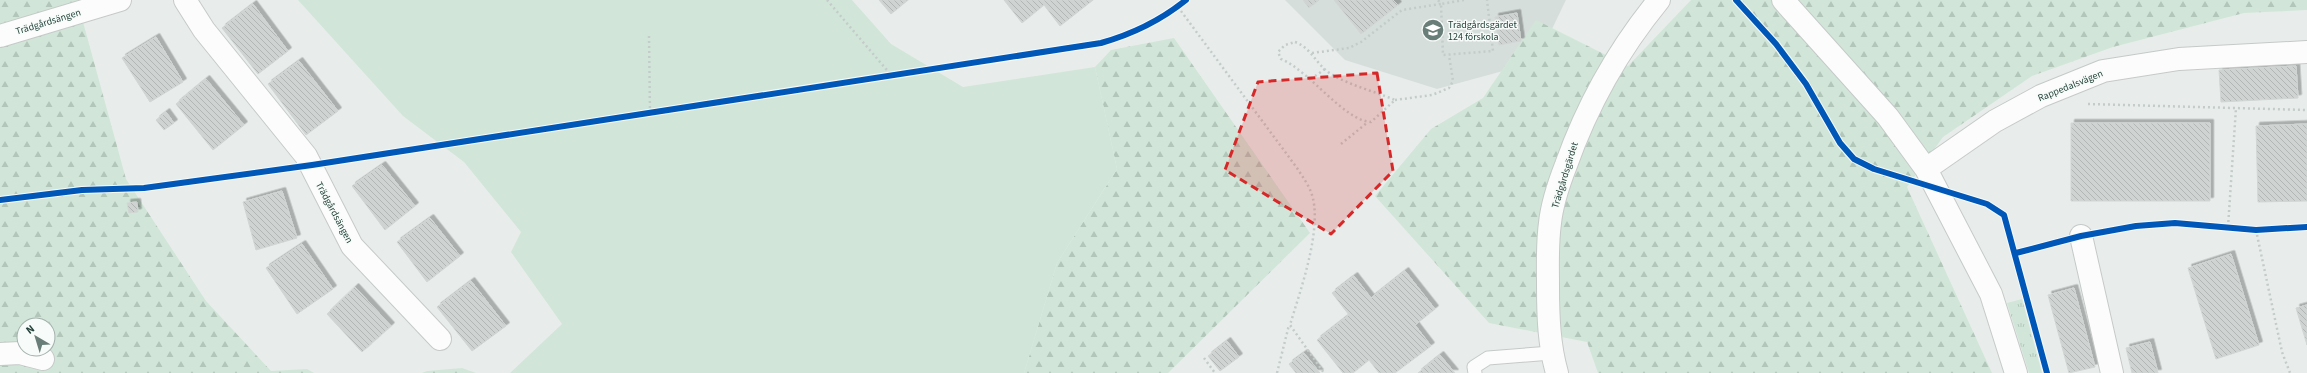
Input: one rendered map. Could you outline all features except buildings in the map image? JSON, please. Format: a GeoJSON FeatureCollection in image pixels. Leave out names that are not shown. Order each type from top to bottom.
{"type":"FeatureCollection","features":[{"type":"Feature","properties":{"kind":"street","name":"Trädgårdsängen"},"geometry":{"type":"LineString","coordinates":[[0,36],[120,0]]}},
{"type":"Feature","properties":{"kind":"street","name":"Trädgårdsängen"},"geometry":{"type":"LineString","coordinates":[[185,0],[204,30],[306,156],[352,246],[440,339]]}},
{"type":"Feature","properties":{"kind":"street","name":"Trädgårdsgärdet"},"geometry":{"type":"LineString","coordinates":[[1554,363],[1548,311],[1550,222],[1559,184],[1580,126],[1601,82],[1635,30],[1659,0]]}},
{"type":"Feature","properties":{"kind":"street"},"geometry":{"type":"LineString","coordinates":[[1783,0],[1888,117],[1926,169],[1991,294],[2016,373]]}},
{"type":"Feature","properties":{"kind":"street","name":"Rappedalsvägen"},"geometry":{"type":"LineString","coordinates":[[1926,169],[1995,121],[2041,96],[2103,71],[2179,59],[2307,52]]}},
{"type":"Feature","properties":{"kind":"street"},"geometry":{"type":"LineString","coordinates":[[2081,236],[2112,373]]}},
{"type":"Feature","properties":{"kind":"street"},"geometry":{"type":"LineString","coordinates":[[0,354],[20,353],[43,359]]}},
{"type":"Feature","properties":{"kind":"lane"},"geometry":{"type":"LineString","coordinates":[[1475,373],[1474,367],[1488,358],[1554,363]]}},
{"type":"Feature","properties":{"kind":"path"},"geometry":{"type":"LineString","coordinates":[[827,0],[892,76]]}},
{"type":"Feature","properties":{"kind":"path"},"geometry":{"type":"LineString","coordinates":[[1438,0],[1441,4],[1442,55],[1494,50],[1487,0]]}},
{"type":"Feature","properties":{"kind":"path"},"geometry":{"type":"LineString","coordinates":[[1312,53],[1349,48],[1361,42],[1402,10],[1464,0]]}},
{"type":"Feature","properties":{"kind":"path"},"geometry":{"type":"LineString","coordinates":[[1178,7],[1297,168],[1311,193],[1316,216],[1309,255],[1277,373]]}},
{"type":"Feature","properties":{"kind":"path"},"geometry":{"type":"LineString","coordinates":[[649,36],[650,113]]}},
{"type":"Feature","properties":{"kind":"path"},"geometry":{"type":"LineString","coordinates":[[1368,122],[1350,112],[1295,65],[1281,59],[1278,52],[1285,45],[1294,42],[1305,45],[1325,69],[1356,86],[1395,100],[1432,95],[1449,88],[1453,81],[1449,55]]}},
{"type":"Feature","properties":{"kind":"path"},"geometry":{"type":"LineString","coordinates":[[1311,79],[1325,69]]}},
{"type":"Feature","properties":{"kind":"path"},"geometry":{"type":"LineString","coordinates":[[1342,144],[1368,122],[1371,122],[1395,100]]}},
{"type":"Feature","properties":{"kind":"path"},"geometry":{"type":"LineString","coordinates":[[2087,104],[2307,110]]}},
{"type":"Feature","properties":{"kind":"path"},"geometry":{"type":"LineString","coordinates":[[2228,227],[2236,108]]}},
{"type":"Feature","properties":{"kind":"path"},"geometry":{"type":"LineString","coordinates":[[2256,230],[2282,352],[2290,373]]}},
{"type":"Feature","properties":{"kind":"path"},"geometry":{"type":"LineString","coordinates":[[1290,325],[1324,373]]}},
{"type":"Feature","properties":{"kind":"path"},"geometry":{"type":"LineString","coordinates":[[1204,358],[1215,373]]}},
{"type":"Feature","properties":{"kind":"highlighted area"},"geometry":{"type":"Polygon","coordinates":[[[1377,73],[1393,171],[1331,234],[1225,170],[1258,82],[1377,73]]]}},
{"type":"Feature","properties":{"kind":"shaded area","name":"Trädgårdsgärdet 124 förskola"},"geometry":{"type":"Polygon","coordinates":[[[1285,0],[1566,0],[1536,62],[1437,89],[1345,60],[1285,0]]]}},
{"type":"Feature","properties":{"kind":"green space"},"geometry":{"type":"Polygon","coordinates":[[[0,0],[77,0],[126,179],[206,301],[271,371],[307,369],[314,373],[0,373],[0,0]]]}},
{"type":"Feature","properties":{"kind":"green space"},"geometry":{"type":"Polygon","coordinates":[[[298,0],[852,0],[891,44],[963,87],[1095,67],[1117,169],[1057,263],[1024,373],[510,373],[562,324],[511,252],[521,232],[464,162],[403,116],[298,0]]]}},
{"type":"Feature","properties":{"kind":"green space"},"geometry":{"type":"Polygon","coordinates":[[[1691,0],[2307,0],[2307,10],[2244,13],[2113,47],[2032,76],[1943,137],[1907,187],[1992,373],[1598,373],[1587,342],[1489,323],[1375,196],[1431,129],[1483,98],[1536,20],[1628,66],[1691,0]]]}},
{"type":"Feature","properties":{"kind":"green space"},"geometry":{"type":"Polygon","coordinates":[[[1174,38],[1310,233],[1168,373],[1024,373],[1057,263],[1117,169],[1095,67],[1111,50],[1174,38]]]}},
{"type":"Feature","properties":{"kind":"green space"},"geometry":{"type":"Polygon","coordinates":[[[2022,299],[2042,373],[2029,373],[2007,303],[2022,299]]]}},
{"type":"Feature","properties":{"kind":"green space"},"geometry":{"type":"Polygon","coordinates":[[[462,368],[476,373],[422,373],[427,371],[462,368]]]}},
{"type":"Feature","properties":{"kind":"cycle path"},"geometry":{"type":"LineString","coordinates":[[0,200],[82,190],[144,188],[312,165],[1101,43],[1146,26],[1176,8],[1186,0]]}},
{"type":"Feature","properties":{"kind":"cycle path"},"geometry":{"type":"LineString","coordinates":[[1736,0],[1776,44],[1806,84],[1840,143],[1854,159],[1874,169],[1987,204],[2004,215],[2047,373]]}},
{"type":"Feature","properties":{"kind":"cycle path"},"geometry":{"type":"LineString","coordinates":[[2016,253],[2081,236],[2136,226],[2175,223],[2256,230],[2307,227]]}},
{"type":"Feature","properties":{"kind":"place","name":"Trädgårdsgärdet 124 förskola"},"geometry":{"type":"Point","coordinates":[1433,30]}}]}
